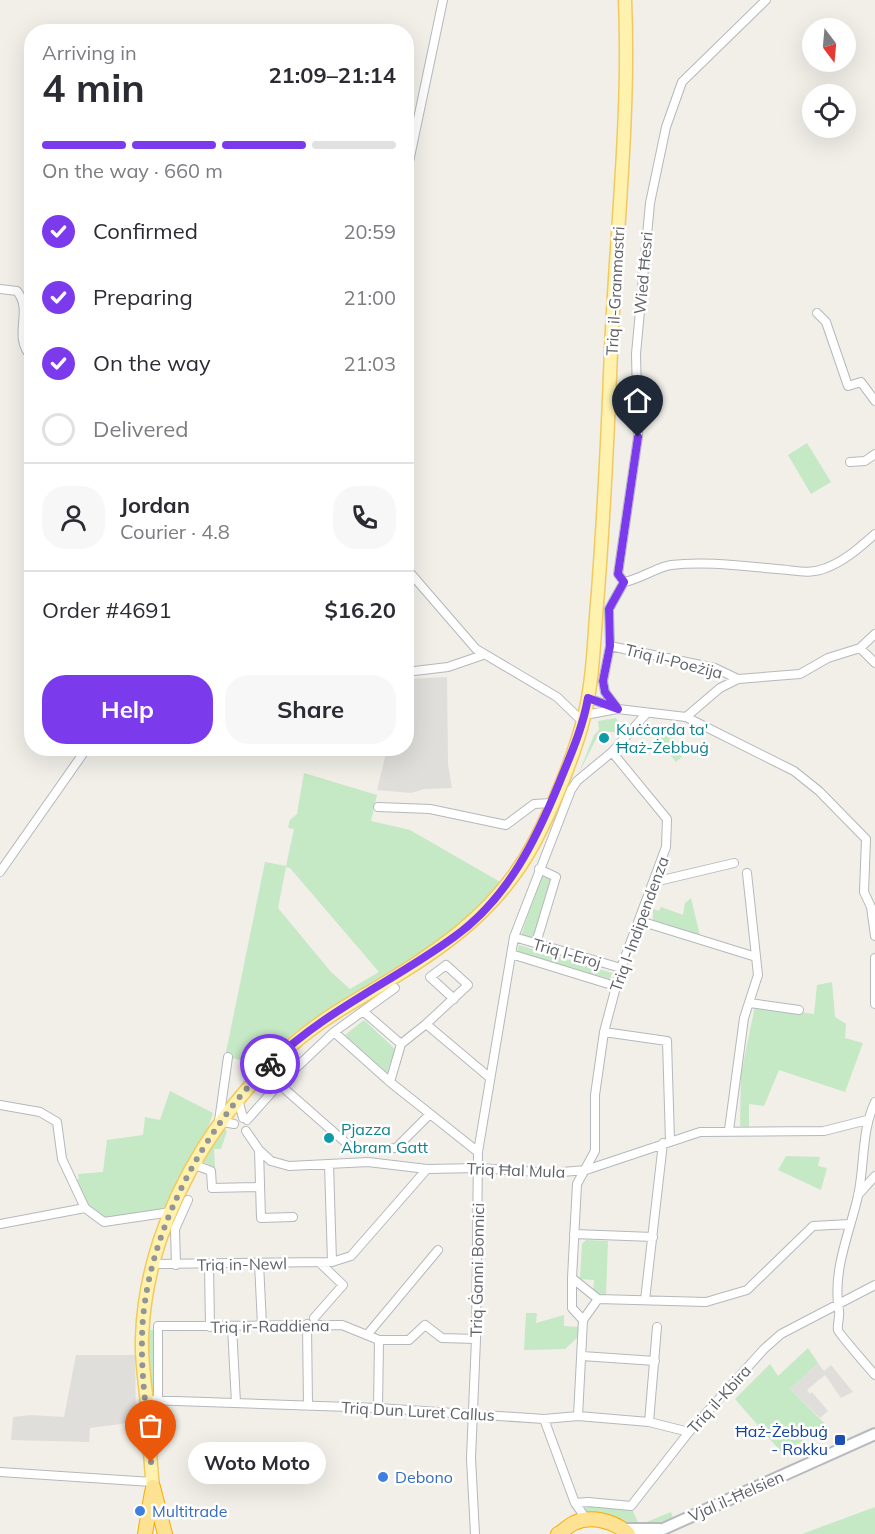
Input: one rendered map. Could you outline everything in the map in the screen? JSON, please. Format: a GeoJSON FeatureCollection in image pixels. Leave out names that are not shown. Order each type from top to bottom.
{"type":"FeatureCollection","features":[{"type":"Feature","properties":{"kind":"highway"},"geometry":{"type":"LineString","coordinates":[[145,1534],[152,1485]]}},
{"type":"Feature","properties":{"kind":"highway"},"geometry":{"type":"LineString","coordinates":[[152,1485],[152,1534]]}},
{"type":"Feature","properties":{"kind":"highway"},"geometry":{"type":"LineString","coordinates":[[152,1485],[163,1534]]}},
{"type":"Feature","properties":{"kind":"highway"},"geometry":{"type":"LineString","coordinates":[[563,1532],[587,1520],[603,1520],[626,1531]]}},
{"type":"Feature","properties":{"kind":"main road","name":"Triq il-Granmastri"},"geometry":{"type":"LineString","coordinates":[[152,1485],[152,1400],[142,1337],[153,1264],[171,1212],[219,1121],[237,1098],[278,1056],[306,1033],[408,968],[475,921],[508,883],[536,840],[584,718],[588,698],[609,441],[624,146],[625,0]]}},
{"type":"Feature","properties":{"kind":"street"},"geometry":{"type":"LineString","coordinates":[[414,138],[443,0]]}},
{"type":"Feature","properties":{"kind":"street","name":"Wied Ħesri"},"geometry":{"type":"LineString","coordinates":[[624,582],[618,574],[638,437],[636,354],[641,291],[650,203],[666,127],[682,82],[766,0]]}},
{"type":"Feature","properties":{"kind":"street"},"geometry":{"type":"LineString","coordinates":[[0,289],[17,291],[22,297],[24,308],[21,337],[24,348]]}},
{"type":"Feature","properties":{"kind":"street"},"geometry":{"type":"LineString","coordinates":[[817,313],[826,322],[848,386],[861,382],[875,401]]}},
{"type":"Feature","properties":{"kind":"street"},"geometry":{"type":"LineString","coordinates":[[850,462],[865,461],[875,454]]}},
{"type":"Feature","properties":{"kind":"street"},"geometry":{"type":"LineString","coordinates":[[618,709],[605,692],[603,681],[610,646],[609,609],[624,582],[641,579],[669,566],[714,564],[786,569],[798,573],[825,569],[845,559],[875,534]]}},
{"type":"Feature","properties":{"kind":"street"},"geometry":{"type":"LineString","coordinates":[[414,577],[483,655],[556,697],[584,718],[618,709]]}},
{"type":"Feature","properties":{"kind":"street"},"geometry":{"type":"LineString","coordinates":[[686,717],[720,688],[738,679],[800,674],[828,658],[860,648],[875,634]]}},
{"type":"Feature","properties":{"kind":"street","name":"Triq il-Poeżija"},"geometry":{"type":"LineString","coordinates":[[610,646],[715,668],[738,679]]}},
{"type":"Feature","properties":{"kind":"street"},"geometry":{"type":"LineString","coordinates":[[860,648],[875,663]]}},
{"type":"Feature","properties":{"kind":"street"},"geometry":{"type":"LineString","coordinates":[[414,671],[448,667],[483,655]]}},
{"type":"Feature","properties":{"kind":"street"},"geometry":{"type":"LineString","coordinates":[[588,698],[618,709],[686,717],[794,771],[819,791],[866,839],[864,892],[871,907],[875,936]]}},
{"type":"Feature","properties":{"kind":"street","name":"Triq Ġanni Bonnici"},"geometry":{"type":"LineString","coordinates":[[475,1534],[471,1458],[480,1168],[478,1152],[514,937],[571,790],[577,781],[612,752],[646,714]]}},
{"type":"Feature","properties":{"kind":"street","name":"Triq l-Indipendenza"},"geometry":{"type":"LineString","coordinates":[[583,1320],[572,1308],[574,1234],[578,1184],[595,1151],[595,1095],[604,1032],[621,968],[666,848],[667,819],[612,752]]}},
{"type":"Feature","properties":{"kind":"street"},"geometry":{"type":"LineString","coordinates":[[0,872],[81,756]]}},
{"type":"Feature","properties":{"kind":"street"},"geometry":{"type":"LineString","coordinates":[[378,807],[430,809],[506,825],[534,804],[551,803]]}},
{"type":"Feature","properties":{"kind":"street"},"geometry":{"type":"LineString","coordinates":[[654,882],[734,863]]}},
{"type":"Feature","properties":{"kind":"street"},"geometry":{"type":"LineString","coordinates":[[536,943],[556,877],[539,869]]}},
{"type":"Feature","properties":{"kind":"street"},"geometry":{"type":"LineString","coordinates":[[729,1130],[744,1018],[758,975],[747,873]]}},
{"type":"Feature","properties":{"kind":"street"},"geometry":{"type":"LineString","coordinates":[[640,921],[756,957]]}},
{"type":"Feature","properties":{"kind":"street","name":"Triq l-Eroj"},"geometry":{"type":"LineString","coordinates":[[514,937],[621,968]]}},
{"type":"Feature","properties":{"kind":"street","name":"Triq l-Eroj"},"geometry":{"type":"LineString","coordinates":[[511,954],[615,986]]}},
{"type":"Feature","properties":{"kind":"street"},"geometry":{"type":"LineString","coordinates":[[875,958],[875,1004]]}},
{"type":"Feature","properties":{"kind":"street"},"geometry":{"type":"LineString","coordinates":[[390,1082],[400,1044],[426,1024],[450,1002],[468,985],[446,965],[430,977],[450,1002]]}},
{"type":"Feature","properties":{"kind":"street"},"geometry":{"type":"LineString","coordinates":[[234,1124],[236,1120],[245,1119],[334,1032],[395,988]]}},
{"type":"Feature","properties":{"kind":"street"},"geometry":{"type":"LineString","coordinates":[[750,1003],[799,1010]]}},
{"type":"Feature","properties":{"kind":"street"},"geometry":{"type":"LineString","coordinates":[[364,1012],[400,1044]]}},
{"type":"Feature","properties":{"kind":"street"},"geometry":{"type":"LineString","coordinates":[[426,1024],[489,1077]]}},
{"type":"Feature","properties":{"kind":"street"},"geometry":{"type":"LineString","coordinates":[[334,1032],[390,1082],[478,1152]]}},
{"type":"Feature","properties":{"kind":"street"},"geometry":{"type":"LineString","coordinates":[[604,1032],[667,1041],[666,1142],[645,1300]]}},
{"type":"Feature","properties":{"kind":"street"},"geometry":{"type":"LineString","coordinates":[[228,1057],[219,1121],[234,1124]]}},
{"type":"Feature","properties":{"kind":"street"},"geometry":{"type":"LineString","coordinates":[[279,1084],[353,1149],[396,1148],[430,1114]]}},
{"type":"Feature","properties":{"kind":"street"},"geometry":{"type":"LineString","coordinates":[[234,1124],[237,1131],[246,1131],[249,1128],[237,1098]]}},
{"type":"Feature","properties":{"kind":"street"},"geometry":{"type":"LineString","coordinates":[[875,1102],[867,1120],[858,1195],[836,1278],[838,1329],[841,1336],[849,1341],[875,1375]]}},
{"type":"Feature","properties":{"kind":"street"},"geometry":{"type":"LineString","coordinates":[[0,1105],[40,1112],[57,1122],[62,1159],[85,1208],[104,1222],[171,1212]]}},
{"type":"Feature","properties":{"kind":"street","name":"Triq Ħal Mula"},"geometry":{"type":"LineString","coordinates":[[246,1131],[259,1150],[271,1161],[289,1166],[368,1162],[427,1169],[480,1168],[550,1173],[586,1170],[700,1132],[824,1131],[867,1120]]}},
{"type":"Feature","properties":{"kind":"street"},"geometry":{"type":"LineString","coordinates":[[259,1150],[261,1218],[293,1217]]}},
{"type":"Feature","properties":{"kind":"street"},"geometry":{"type":"LineString","coordinates":[[329,1164],[332,1263],[351,1256],[427,1169]]}},
{"type":"Feature","properties":{"kind":"street"},"geometry":{"type":"LineString","coordinates":[[195,1166],[211,1171],[212,1188],[260,1187]]}},
{"type":"Feature","properties":{"kind":"street"},"geometry":{"type":"LineString","coordinates":[[858,1195],[875,1176]]}},
{"type":"Feature","properties":{"kind":"street"},"geometry":{"type":"LineString","coordinates":[[176,1265],[175,1229],[188,1200]]}},
{"type":"Feature","properties":{"kind":"street"},"geometry":{"type":"LineString","coordinates":[[0,1224],[85,1208]]}},
{"type":"Feature","properties":{"kind":"street"},"geometry":{"type":"LineString","coordinates":[[572,1278],[598,1299],[706,1302],[747,1290],[813,1226],[850,1224]]}},
{"type":"Feature","properties":{"kind":"street"},"geometry":{"type":"LineString","coordinates":[[574,1234],[653,1237]]}},
{"type":"Feature","properties":{"kind":"street"},"geometry":{"type":"LineString","coordinates":[[367,1335],[438,1250]]}},
{"type":"Feature","properties":{"kind":"street"},"geometry":{"type":"LineString","coordinates":[[259,1263],[262,1325]]}},
{"type":"Feature","properties":{"kind":"street"},"geometry":{"type":"LineString","coordinates":[[314,1318],[343,1285],[320,1263]]}},
{"type":"Feature","properties":{"kind":"street","name":"Triq in-Newl"},"geometry":{"type":"LineString","coordinates":[[153,1264],[332,1263]]}},
{"type":"Feature","properties":{"kind":"street"},"geometry":{"type":"LineString","coordinates":[[209,1264],[210,1327]]}},
{"type":"Feature","properties":{"kind":"street","name":"Triq il-Kbira"},"geometry":{"type":"LineString","coordinates":[[575,1503],[631,1506],[688,1432],[764,1349],[781,1334],[875,1285]]}},
{"type":"Feature","properties":{"kind":"street"},"geometry":{"type":"LineString","coordinates":[[578,1416],[583,1320],[598,1299]]}},
{"type":"Feature","properties":{"kind":"street"},"geometry":{"type":"LineString","coordinates":[[306,1324],[308,1406]]}},
{"type":"Feature","properties":{"kind":"street","name":"Triq ir-Raddiena"},"geometry":{"type":"LineString","coordinates":[[152,1400],[159,1326],[342,1325],[379,1340],[409,1340],[425,1325],[442,1338],[476,1339]]}},
{"type":"Feature","properties":{"kind":"street"},"geometry":{"type":"LineString","coordinates":[[232,1327],[236,1402]]}},
{"type":"Feature","properties":{"kind":"street"},"geometry":{"type":"LineString","coordinates":[[649,1422],[657,1327]]}},
{"type":"Feature","properties":{"kind":"street"},"geometry":{"type":"LineString","coordinates":[[378,1408],[379,1340]]}},
{"type":"Feature","properties":{"kind":"street"},"geometry":{"type":"LineString","coordinates":[[582,1356],[655,1360]]}},
{"type":"Feature","properties":{"kind":"street","name":"Triq Dun Luret Callus"},"geometry":{"type":"LineString","coordinates":[[152,1400],[378,1408],[544,1419],[578,1416],[649,1422],[688,1432]]}},
{"type":"Feature","properties":{"kind":"street"},"geometry":{"type":"LineString","coordinates":[[544,1419],[575,1503],[587,1520]]}},
{"type":"Feature","properties":{"kind":"street","name":"Vjal il-Ħelsien"},"geometry":{"type":"LineString","coordinates":[[626,1531],[657,1532],[875,1434]]}},
{"type":"Feature","properties":{"kind":"street"},"geometry":{"type":"LineString","coordinates":[[0,1472],[152,1485]]}},
{"type":"Feature","properties":{"kind":"street"},"geometry":{"type":"LineString","coordinates":[[563,1532],[575,1503]]}},
{"type":"Feature","properties":{"kind":"shaded area"},"geometry":{"type":"Polygon","coordinates":[[[447,677],[448,764],[452,788],[424,789],[411,793],[377,790],[385,756],[414,756],[414,679],[447,677]]]}},
{"type":"Feature","properties":{"kind":"shaded area"},"geometry":{"type":"Polygon","coordinates":[[[76,1355],[135,1355],[136,1422],[90,1428],[89,1442],[11,1440],[13,1417],[31,1415],[64,1417],[76,1355]]]}},
{"type":"Feature","properties":{"kind":"shaded area"},"geometry":{"type":"Polygon","coordinates":[[[818,1363],[824,1371],[831,1365],[853,1392],[841,1398],[825,1375],[807,1390],[810,1394],[812,1392],[828,1411],[820,1418],[790,1389],[818,1363]]]}},
{"type":"Feature","properties":{"kind":"green space"},"geometry":{"type":"Polygon","coordinates":[[[807,443],[831,482],[811,494],[788,455],[807,443]]]}},
{"type":"Feature","properties":{"kind":"green space"},"geometry":{"type":"Polygon","coordinates":[[[616,718],[622,730],[620,733],[604,731],[598,735],[579,773],[594,735],[599,730],[598,721],[616,718]]]}},
{"type":"Feature","properties":{"kind":"green space"},"geometry":{"type":"Polygon","coordinates":[[[652,726],[669,726],[682,757],[676,762],[649,730],[652,726]]]}},
{"type":"Feature","properties":{"kind":"green space"},"geometry":{"type":"Polygon","coordinates":[[[304,773],[377,795],[371,821],[410,830],[502,883],[444,936],[315,1018],[255,1067],[246,1061],[225,1057],[265,862],[286,866],[294,829],[288,828],[290,820],[297,814],[304,773]],[[286,867],[278,908],[331,972],[350,989],[379,972],[290,868],[286,867]]]}},
{"type":"Feature","properties":{"kind":"green space"},"geometry":{"type":"Polygon","coordinates":[[[541,876],[553,880],[533,939],[521,936],[541,876]]]}},
{"type":"Feature","properties":{"kind":"green space"},"geometry":{"type":"Polygon","coordinates":[[[691,898],[700,936],[653,920],[653,909],[659,911],[661,907],[683,915],[685,903],[691,898]]]}},
{"type":"Feature","properties":{"kind":"green space"},"geometry":{"type":"Polygon","coordinates":[[[519,945],[612,973],[610,979],[517,952],[519,945]]]}},
{"type":"Feature","properties":{"kind":"green space"},"geometry":{"type":"Polygon","coordinates":[[[832,982],[835,1017],[846,1024],[845,1038],[863,1043],[845,1092],[779,1070],[764,1106],[749,1104],[749,1127],[740,1126],[741,1074],[755,1006],[814,1014],[817,985],[832,982]]]}},
{"type":"Feature","properties":{"kind":"green space"},"geometry":{"type":"Polygon","coordinates":[[[364,1020],[395,1049],[387,1073],[345,1035],[364,1020]]]}},
{"type":"Feature","properties":{"kind":"green space"},"geometry":{"type":"Polygon","coordinates":[[[170,1091],[213,1113],[208,1128],[164,1208],[146,1214],[103,1218],[88,1205],[74,1180],[79,1179],[78,1174],[103,1172],[107,1140],[143,1135],[145,1117],[160,1120],[170,1091]]]}},
{"type":"Feature","properties":{"kind":"green space"},"geometry":{"type":"Polygon","coordinates":[[[224,1129],[227,1131],[221,1149],[214,1149],[215,1168],[204,1162],[204,1158],[224,1129]]]}},
{"type":"Feature","properties":{"kind":"green space"},"geometry":{"type":"Polygon","coordinates":[[[786,1156],[820,1157],[818,1166],[827,1168],[821,1190],[778,1170],[786,1156]]]}},
{"type":"Feature","properties":{"kind":"green space"},"geometry":{"type":"Polygon","coordinates":[[[586,1240],[608,1241],[606,1295],[598,1295],[593,1291],[594,1280],[580,1279],[582,1244],[586,1240]]]}},
{"type":"Feature","properties":{"kind":"green space"},"geometry":{"type":"Polygon","coordinates":[[[526,1313],[537,1313],[536,1323],[564,1315],[564,1326],[579,1327],[578,1337],[565,1349],[524,1350],[526,1313]]]}},
{"type":"Feature","properties":{"kind":"green space"},"geometry":{"type":"Polygon","coordinates":[[[148,1330],[155,1330],[155,1391],[151,1395],[148,1330]]]}},
{"type":"Feature","properties":{"kind":"green space"},"geometry":{"type":"Polygon","coordinates":[[[808,1348],[818,1363],[790,1389],[828,1427],[782,1453],[735,1399],[770,1364],[778,1376],[808,1348]]]}},
{"type":"Feature","properties":{"kind":"green space"},"geometry":{"type":"Polygon","coordinates":[[[588,1506],[633,1511],[639,1525],[671,1512],[673,1518],[640,1529],[606,1516],[586,1513],[583,1510],[588,1506]]]}},
{"type":"Feature","properties":{"kind":"green space"},"geometry":{"type":"Polygon","coordinates":[[[875,1507],[875,1534],[802,1534],[875,1507]]]}},
{"type":"Feature","properties":{"kind":"way so far"},"geometry":{"type":"LineString","coordinates":[[151,1462],[142,1337],[153,1264],[171,1212],[219,1121],[237,1098],[270,1064]]}},
{"type":"Feature","properties":{"kind":"place","name":"Kuċċarda ta' Ħaż-Żebbuġ"},"geometry":{"type":"Point","coordinates":[604,738]}},
{"type":"Feature","properties":{"kind":"place","name":"Pjazza Abram Gatt"},"geometry":{"type":"Point","coordinates":[329,1138]}},
{"type":"Feature","properties":{"kind":"place","name":"Ħaż-Żebbuġ - Rokku"},"geometry":{"type":"Point","coordinates":[840,1440]}},
{"type":"Feature","properties":{"kind":"place","name":"Woto Moto"},"geometry":{"type":"Point","coordinates":[151,1462]}},
{"type":"Feature","properties":{"kind":"place","name":"Debono"},"geometry":{"type":"Point","coordinates":[383,1477]}},
{"type":"Feature","properties":{"kind":"place","name":"Multitrade"},"geometry":{"type":"Point","coordinates":[140,1511]}},
{"type":"Feature","properties":{"kind":"route"},"geometry":{"type":"LineString","coordinates":[[270,1064],[329,1016],[408,968],[475,921],[508,883],[536,840],[583,722],[588,698],[618,709],[605,692],[603,681],[610,646],[609,609],[624,582],[618,574],[634,481],[638,437]]}}]}
